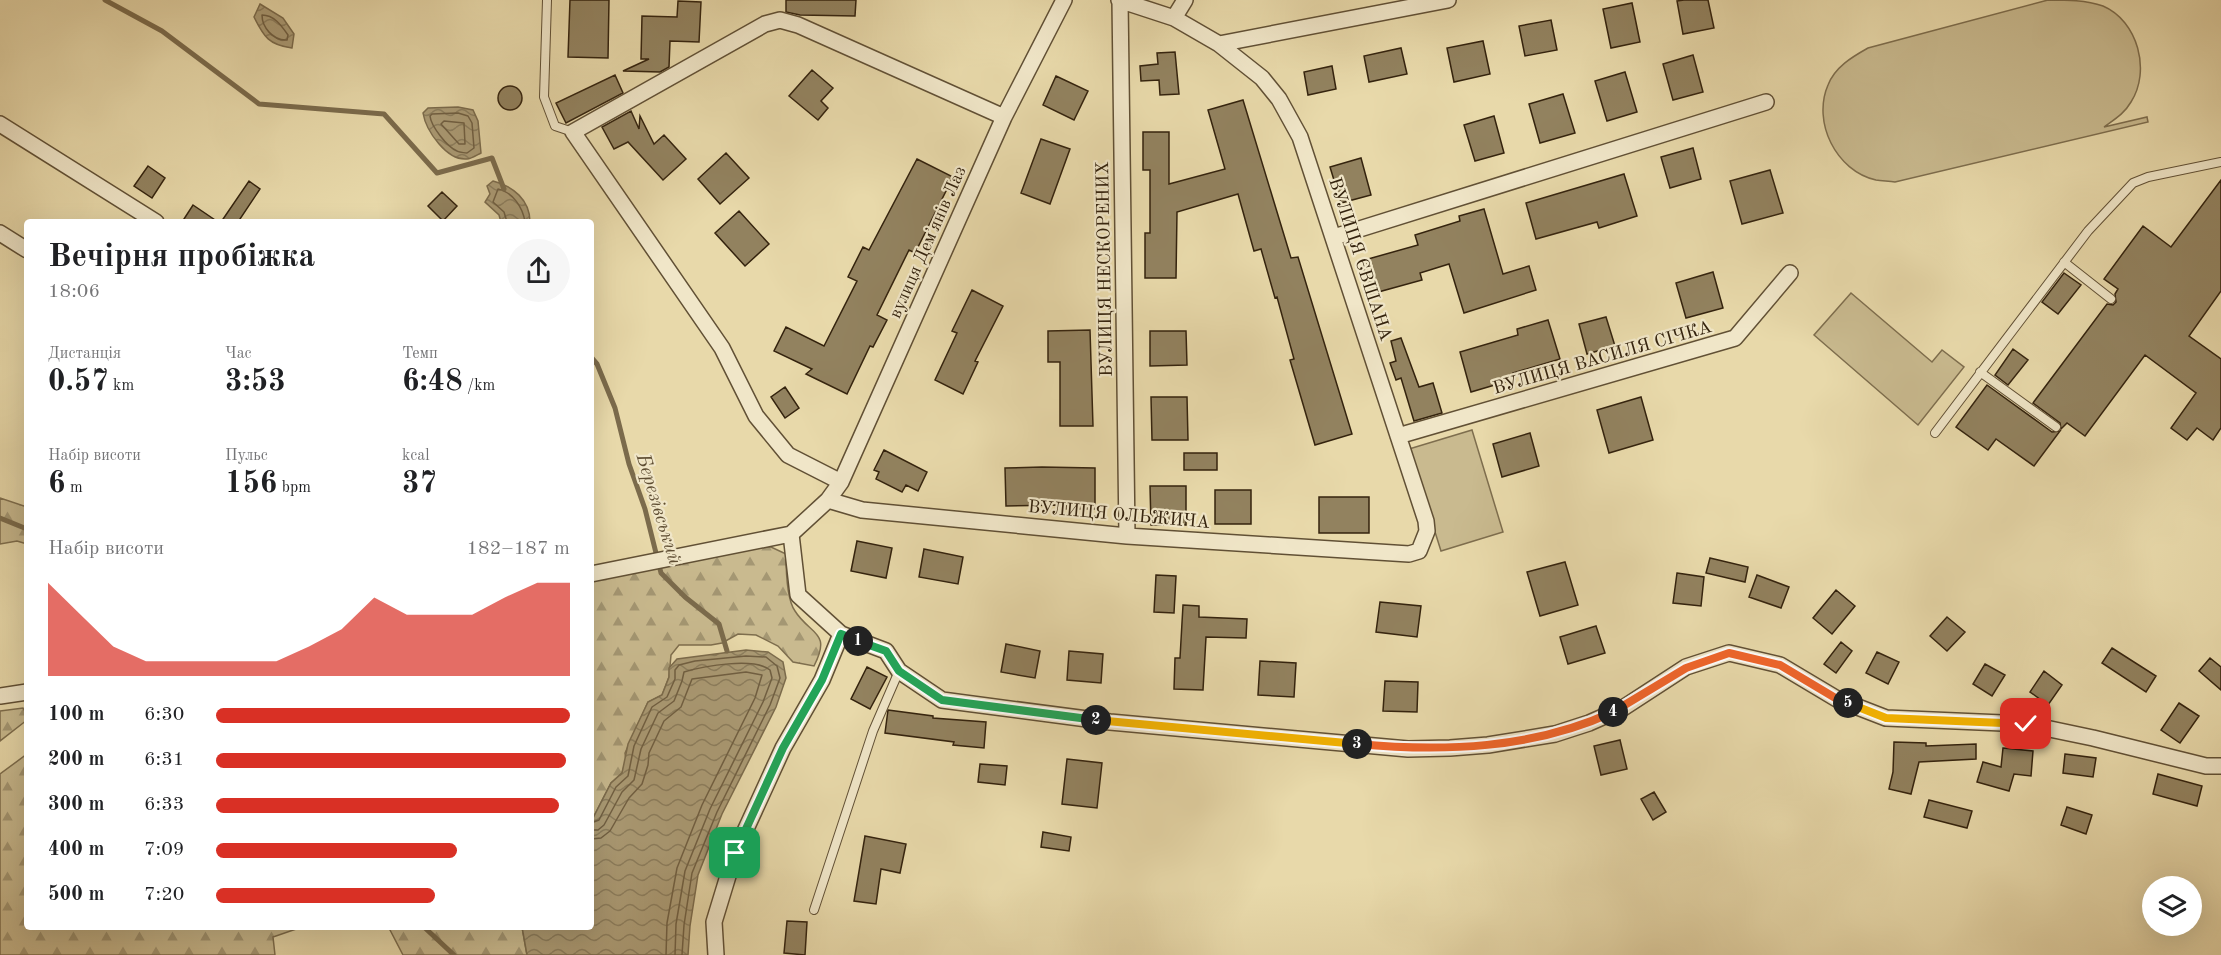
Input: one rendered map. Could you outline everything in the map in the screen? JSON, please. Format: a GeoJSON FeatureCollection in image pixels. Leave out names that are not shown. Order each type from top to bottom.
{"type":"FeatureCollection","features":[{"type":"Feature","properties":{"kind":"street","name":"вулиця Демʼянів Лаз"},"geometry":{"type":"LineString","coordinates":[[791,534],[828,500],[841,482],[1004,117],[1064,0]]}},
{"type":"Feature","properties":{"kind":"street","name":"ВУЛИЦЯ ЄВШАНА"},"geometry":{"type":"LineString","coordinates":[[1119,0],[1174,18],[1219,44],[1262,78],[1280,99],[1300,137],[1428,531],[1419,551],[1409,554]]}},
{"type":"Feature","properties":{"kind":"street","name":"ВУЛИЦЯ НЕСКОРЕНИХ"},"geometry":{"type":"LineString","coordinates":[[1119,0],[1127,536]]}},
{"type":"Feature","properties":{"kind":"street"},"geometry":{"type":"LineString","coordinates":[[1174,18],[1185,0]]}},
{"type":"Feature","properties":{"kind":"street"},"geometry":{"type":"LineString","coordinates":[[1219,44],[1448,0]]}},
{"type":"Feature","properties":{"kind":"street"},"geometry":{"type":"LineString","coordinates":[[841,482],[788,455],[756,416],[722,348],[573,132],[765,24],[780,20],[798,25],[1004,117]]}},
{"type":"Feature","properties":{"kind":"street"},"geometry":{"type":"LineString","coordinates":[[1334,237],[1766,102]]}},
{"type":"Feature","properties":{"kind":"street"},"geometry":{"type":"LineString","coordinates":[[0,124],[151,219]]}},
{"type":"Feature","properties":{"kind":"street"},"geometry":{"type":"LineString","coordinates":[[0,233],[24,248]]}},
{"type":"Feature","properties":{"kind":"street","name":"ВУЛИЦЯ ВАСИЛЯ СІЧКА"},"geometry":{"type":"LineString","coordinates":[[1398,436],[1735,338],[1790,273]]}},
{"type":"Feature","properties":{"kind":"street","name":"ВУЛИЦЯ ОЛЬЖИЧА"},"geometry":{"type":"LineString","coordinates":[[828,500],[862,510],[1127,536],[1409,554]]}},
{"type":"Feature","properties":{"kind":"street"},"geometry":{"type":"LineString","coordinates":[[594,572],[791,534],[798,595],[841,634],[886,651],[899,671],[942,700],[1115,722],[1407,748],[1488,745],[1555,734],[1589,723],[1623,708],[1686,668],[1729,653],[1780,665],[1837,699],[1886,718],[2026,724],[2206,766],[2221,766]]}},
{"type":"Feature","properties":{"kind":"street"},"geometry":{"type":"LineString","coordinates":[[716,955],[714,922],[735,853],[783,748],[822,680],[841,634]]}},
{"type":"Feature","properties":{"kind":"street"},"geometry":{"type":"LineString","coordinates":[[0,696],[24,693]]}},
{"type":"Feature","properties":{"kind":"lane"},"geometry":{"type":"LineString","coordinates":[[547,0],[544,97],[555,126],[573,132]]}},
{"type":"Feature","properties":{"kind":"lane"},"geometry":{"type":"LineString","coordinates":[[1935,433],[2088,231],[2133,183],[2148,177],[2221,162]]}},
{"type":"Feature","properties":{"kind":"lane"},"geometry":{"type":"LineString","coordinates":[[2064,262],[2111,299]]}},
{"type":"Feature","properties":{"kind":"lane"},"geometry":{"type":"LineString","coordinates":[[1980,372],[2056,427]]}},
{"type":"Feature","properties":{"kind":"lane"},"geometry":{"type":"LineString","coordinates":[[813,910],[873,731],[899,671]]}},
{"type":"Feature","properties":{"kind":"green space"},"geometry":{"type":"Polygon","coordinates":[[[2048,0],[2097,4],[2115,13],[2125,23],[2138,48],[2140,76],[2131,102],[2119,116],[2104,127],[2147,117],[2148,122],[1895,182],[1876,180],[1862,175],[1849,167],[1839,156],[1826,129],[1823,114],[1824,99],[1831,79],[1850,59],[1868,48],[2048,0]]]}},
{"type":"Feature","properties":{"kind":"green space"},"geometry":{"type":"Polygon","coordinates":[[[1851,293],[1932,362],[1942,350],[1964,367],[1918,425],[1814,335],[1851,293]]]}},
{"type":"Feature","properties":{"kind":"green space"},"geometry":{"type":"Polygon","coordinates":[[[1472,430],[1503,532],[1441,551],[1409,449],[1472,430]]]}},
{"type":"Feature","properties":{"kind":"green space"},"geometry":{"type":"Polygon","coordinates":[[[0,498],[24,506],[24,543],[17,541],[0,544],[0,498]]]}},
{"type":"Feature","properties":{"kind":"green space"},"geometry":{"type":"Polygon","coordinates":[[[757,546],[771,547],[786,554],[792,606],[801,619],[817,634],[821,646],[814,666],[793,662],[778,646],[756,635],[738,634],[722,643],[711,645],[679,645],[671,655],[669,677],[662,695],[648,702],[625,753],[626,760],[622,773],[611,783],[594,816],[594,578],[757,546]]]}},
{"type":"Feature","properties":{"kind":"green space"},"geometry":{"type":"Polygon","coordinates":[[[24,710],[24,722],[0,741],[0,711],[24,710]]]}},
{"type":"Feature","properties":{"kind":"green space"},"geometry":{"type":"Polygon","coordinates":[[[24,756],[24,930],[293,930],[273,937],[275,955],[0,955],[0,774],[24,756]]]}},
{"type":"Feature","properties":{"kind":"green space"},"geometry":{"type":"Polygon","coordinates":[[[390,930],[523,930],[527,955],[403,955],[390,930]]]}},
{"type":"Feature","properties":{"kind":"water"},"geometry":{"type":"Polygon","coordinates":[[[260,4],[283,18],[294,34],[292,48],[278,45],[264,35],[254,17],[260,4]]]}},
{"type":"Feature","properties":{"kind":"water"},"geometry":{"type":"Polygon","coordinates":[[[458,107],[473,110],[478,121],[481,153],[469,159],[452,155],[439,144],[428,128],[423,113],[428,108],[458,107]]]}},
{"type":"Feature","properties":{"kind":"water"},"geometry":{"type":"Polygon","coordinates":[[[493,181],[513,190],[524,201],[530,219],[500,219],[499,215],[485,202],[490,194],[487,186],[493,181]]]}},
{"type":"Feature","properties":{"kind":"water"},"geometry":{"type":"Polygon","coordinates":[[[746,650],[768,652],[783,662],[786,678],[776,707],[722,814],[698,875],[688,955],[527,955],[523,930],[594,930],[594,816],[611,783],[622,773],[628,744],[648,702],[662,695],[669,677],[669,668],[677,659],[746,650]]]}},
{"type":"Feature","properties":{"kind":"building"},"geometry":{"type":"Polygon","coordinates":[[[570,0],[609,0],[608,58],[568,57],[570,0]]]}},
{"type":"Feature","properties":{"kind":"building"},"geometry":{"type":"Polygon","coordinates":[[[786,0],[856,0],[855,16],[800,15],[786,12],[786,0]]]}},
{"type":"Feature","properties":{"kind":"building"},"geometry":{"type":"Polygon","coordinates":[[[1708,0],[1714,28],[1683,34],[1677,1],[1708,0]]]}},
{"type":"Feature","properties":{"kind":"building"},"geometry":{"type":"Polygon","coordinates":[[[678,1],[701,2],[699,42],[670,41],[669,67],[660,72],[623,71],[649,59],[641,59],[642,16],[677,17],[678,1]]]}},
{"type":"Feature","properties":{"kind":"building"},"geometry":{"type":"Polygon","coordinates":[[[1632,3],[1640,42],[1611,48],[1603,9],[1632,3]]]}},
{"type":"Feature","properties":{"kind":"building"},"geometry":{"type":"Polygon","coordinates":[[[1551,20],[1557,50],[1525,56],[1519,26],[1551,20]]]}},
{"type":"Feature","properties":{"kind":"building"},"geometry":{"type":"Polygon","coordinates":[[[1483,41],[1490,74],[1454,82],[1447,48],[1483,41]]]}},
{"type":"Feature","properties":{"kind":"building"},"geometry":{"type":"Polygon","coordinates":[[[1401,48],[1407,74],[1369,82],[1364,56],[1401,48]]]}},
{"type":"Feature","properties":{"kind":"building"},"geometry":{"type":"Polygon","coordinates":[[[1175,52],[1179,94],[1160,95],[1159,80],[1141,81],[1140,66],[1158,64],[1157,53],[1175,52]]]}},
{"type":"Feature","properties":{"kind":"building"},"geometry":{"type":"Polygon","coordinates":[[[1693,55],[1703,92],[1673,100],[1663,64],[1693,55]]]}},
{"type":"Feature","properties":{"kind":"building"},"geometry":{"type":"Polygon","coordinates":[[[1332,66],[1336,89],[1308,95],[1304,72],[1332,66]]]}},
{"type":"Feature","properties":{"kind":"building"},"geometry":{"type":"Polygon","coordinates":[[[812,70],[833,88],[821,101],[828,108],[818,120],[789,96],[812,70]]]}},
{"type":"Feature","properties":{"kind":"building"},"geometry":{"type":"Polygon","coordinates":[[[1625,72],[1637,112],[1607,121],[1595,81],[1625,72]]]}},
{"type":"Feature","properties":{"kind":"building"},"geometry":{"type":"Polygon","coordinates":[[[615,75],[623,93],[566,123],[556,103],[615,75]]]}},
{"type":"Feature","properties":{"kind":"building"},"geometry":{"type":"Polygon","coordinates":[[[1056,76],[1088,91],[1074,120],[1043,105],[1056,76]]]}},
{"type":"Feature","properties":{"kind":"building"},"geometry":{"type":"Polygon","coordinates":[[[510,86],[519,89],[522,98],[519,107],[510,110],[501,107],[498,98],[501,89],[510,86]]]}},
{"type":"Feature","properties":{"kind":"building"},"geometry":{"type":"Polygon","coordinates":[[[1563,94],[1575,133],[1540,143],[1529,104],[1563,94]]]}},
{"type":"Feature","properties":{"kind":"building"},"geometry":{"type":"Polygon","coordinates":[[[1243,100],[1291,258],[1298,257],[1352,434],[1315,445],[1290,360],[1294,359],[1277,297],[1275,298],[1261,249],[1254,251],[1238,194],[1177,212],[1176,278],[1145,278],[1145,233],[1150,233],[1150,170],[1143,170],[1143,132],[1169,132],[1169,184],[1225,169],[1208,110],[1243,100]]]}},
{"type":"Feature","properties":{"kind":"building"},"geometry":{"type":"Polygon","coordinates":[[[631,111],[639,129],[640,116],[654,144],[664,135],[686,159],[663,180],[628,142],[614,149],[602,127],[631,111]]]}},
{"type":"Feature","properties":{"kind":"building"},"geometry":{"type":"Polygon","coordinates":[[[1494,116],[1504,153],[1475,161],[1464,125],[1494,116]]]}},
{"type":"Feature","properties":{"kind":"building"},"geometry":{"type":"Polygon","coordinates":[[[1041,139],[1070,149],[1050,204],[1021,193],[1041,139]]]}},
{"type":"Feature","properties":{"kind":"building"},"geometry":{"type":"Polygon","coordinates":[[[1693,148],[1701,179],[1670,188],[1661,157],[1693,148]]]}},
{"type":"Feature","properties":{"kind":"building"},"geometry":{"type":"Polygon","coordinates":[[[726,153],[749,178],[720,204],[698,179],[726,153]]]}},
{"type":"Feature","properties":{"kind":"building"},"geometry":{"type":"Polygon","coordinates":[[[1361,158],[1371,195],[1341,203],[1330,167],[1361,158]]]}},
{"type":"Feature","properties":{"kind":"building"},"geometry":{"type":"Polygon","coordinates":[[[917,159],[953,177],[915,253],[909,250],[877,315],[887,320],[873,347],[870,346],[847,394],[806,374],[812,369],[774,351],[786,327],[824,346],[857,281],[848,277],[863,247],[869,250],[917,159]]]}},
{"type":"Feature","properties":{"kind":"building"},"geometry":{"type":"Polygon","coordinates":[[[148,166],[165,178],[152,198],[134,186],[148,166]]]}},
{"type":"Feature","properties":{"kind":"building"},"geometry":{"type":"Polygon","coordinates":[[[1770,170],[1783,213],[1742,224],[1730,181],[1770,170]]]}},
{"type":"Feature","properties":{"kind":"building"},"geometry":{"type":"Polygon","coordinates":[[[1624,174],[1637,216],[1599,228],[1597,222],[1536,239],[1526,203],[1624,174]]]}},
{"type":"Feature","properties":{"kind":"building"},"geometry":{"type":"Polygon","coordinates":[[[2221,180],[2221,291],[2189,336],[2221,359],[2221,428],[2213,440],[2197,428],[2187,440],[2171,428],[2196,393],[2145,355],[2085,436],[2067,423],[2061,429],[2060,423],[2033,403],[2107,304],[2113,305],[2116,302],[2115,294],[2118,289],[2104,279],[2143,226],[2171,247],[2221,180]]]}},
{"type":"Feature","properties":{"kind":"building"},"geometry":{"type":"Polygon","coordinates":[[[249,181],[260,189],[240,219],[223,219],[249,181]]]}},
{"type":"Feature","properties":{"kind":"building"},"geometry":{"type":"Polygon","coordinates":[[[442,192],[457,206],[445,219],[441,219],[428,206],[442,192]]]}},
{"type":"Feature","properties":{"kind":"building"},"geometry":{"type":"Polygon","coordinates":[[[193,205],[214,219],[184,219],[193,205]]]}},
{"type":"Feature","properties":{"kind":"building"},"geometry":{"type":"Polygon","coordinates":[[[1484,209],[1503,274],[1529,266],[1536,290],[1464,313],[1449,264],[1420,273],[1422,280],[1371,294],[1361,261],[1418,245],[1415,235],[1460,221],[1459,216],[1484,209]]]}},
{"type":"Feature","properties":{"kind":"building"},"geometry":{"type":"Polygon","coordinates":[[[739,211],[769,244],[745,266],[715,233],[739,211]]]}},
{"type":"Feature","properties":{"kind":"building"},"geometry":{"type":"Polygon","coordinates":[[[1713,272],[1723,308],[1686,318],[1676,283],[1713,272]]]}},
{"type":"Feature","properties":{"kind":"building"},"geometry":{"type":"Polygon","coordinates":[[[2064,273],[2081,285],[2058,314],[2042,302],[2064,273]]]}},
{"type":"Feature","properties":{"kind":"building"},"geometry":{"type":"Polygon","coordinates":[[[972,290],[1003,306],[975,361],[978,362],[963,394],[935,380],[957,333],[952,331],[972,290]]]}},
{"type":"Feature","properties":{"kind":"building"},"geometry":{"type":"Polygon","coordinates":[[[1606,317],[1615,346],[1587,354],[1579,324],[1606,317]]]}},
{"type":"Feature","properties":{"kind":"building"},"geometry":{"type":"Polygon","coordinates":[[[1548,320],[1560,359],[1513,373],[1515,379],[1471,392],[1460,352],[1518,335],[1517,329],[1548,320]]]}},
{"type":"Feature","properties":{"kind":"building"},"geometry":{"type":"Polygon","coordinates":[[[1090,330],[1093,426],[1060,426],[1060,362],[1048,362],[1048,331],[1090,330]]]}},
{"type":"Feature","properties":{"kind":"building"},"geometry":{"type":"Polygon","coordinates":[[[1150,331],[1186,331],[1187,365],[1150,366],[1150,331]]]}},
{"type":"Feature","properties":{"kind":"building"},"geometry":{"type":"Polygon","coordinates":[[[1401,338],[1419,387],[1433,383],[1442,413],[1414,421],[1401,378],[1396,380],[1390,363],[1396,361],[1391,341],[1401,338]]]}},
{"type":"Feature","properties":{"kind":"building"},"geometry":{"type":"Polygon","coordinates":[[[2013,349],[2028,360],[2008,385],[1995,375],[2013,349]]]}},
{"type":"Feature","properties":{"kind":"building"},"geometry":{"type":"Polygon","coordinates":[[[1987,385],[2052,432],[2060,431],[2034,466],[1996,439],[1988,450],[1956,427],[1987,385]]]}},
{"type":"Feature","properties":{"kind":"building"},"geometry":{"type":"Polygon","coordinates":[[[785,387],[799,408],[785,418],[771,397],[785,387]]]}},
{"type":"Feature","properties":{"kind":"building"},"geometry":{"type":"Polygon","coordinates":[[[1151,397],[1187,397],[1188,440],[1152,440],[1151,397]]]}},
{"type":"Feature","properties":{"kind":"building"},"geometry":{"type":"Polygon","coordinates":[[[1641,397],[1653,440],[1609,453],[1597,410],[1641,397]]]}},
{"type":"Feature","properties":{"kind":"building"},"geometry":{"type":"Polygon","coordinates":[[[1530,433],[1539,466],[1502,477],[1493,444],[1530,433]]]}},
{"type":"Feature","properties":{"kind":"building"},"geometry":{"type":"Polygon","coordinates":[[[884,450],[927,472],[918,491],[906,485],[902,492],[876,479],[879,472],[874,470],[884,450]]]}},
{"type":"Feature","properties":{"kind":"building"},"geometry":{"type":"Polygon","coordinates":[[[1184,453],[1217,453],[1217,470],[1184,470],[1184,453]]]}},
{"type":"Feature","properties":{"kind":"building"},"geometry":{"type":"Polygon","coordinates":[[[1005,468],[1095,468],[1095,509],[1066,509],[1066,505],[1006,506],[1005,468]]]}},
{"type":"Feature","properties":{"kind":"building"},"geometry":{"type":"Polygon","coordinates":[[[1150,486],[1186,486],[1186,525],[1151,525],[1150,486]]]}},
{"type":"Feature","properties":{"kind":"building"},"geometry":{"type":"Polygon","coordinates":[[[1215,490],[1251,490],[1251,524],[1215,524],[1215,490]]]}},
{"type":"Feature","properties":{"kind":"building"},"geometry":{"type":"Polygon","coordinates":[[[1319,497],[1369,497],[1369,533],[1319,533],[1319,497]]]}},
{"type":"Feature","properties":{"kind":"building"},"geometry":{"type":"Polygon","coordinates":[[[857,541],[892,548],[886,578],[851,571],[857,541]]]}},
{"type":"Feature","properties":{"kind":"building"},"geometry":{"type":"Polygon","coordinates":[[[924,549],[963,557],[958,584],[919,577],[924,549]]]}},
{"type":"Feature","properties":{"kind":"building"},"geometry":{"type":"Polygon","coordinates":[[[1710,558],[1748,567],[1745,582],[1706,573],[1710,558]]]}},
{"type":"Feature","properties":{"kind":"building"},"geometry":{"type":"Polygon","coordinates":[[[1565,562],[1578,605],[1540,616],[1527,572],[1565,562]]]}},
{"type":"Feature","properties":{"kind":"building"},"geometry":{"type":"Polygon","coordinates":[[[1677,573],[1704,577],[1701,606],[1673,603],[1677,573]]]}},
{"type":"Feature","properties":{"kind":"building"},"geometry":{"type":"Polygon","coordinates":[[[1156,575],[1176,576],[1174,613],[1154,612],[1156,575]]]}},
{"type":"Feature","properties":{"kind":"building"},"geometry":{"type":"Polygon","coordinates":[[[1757,575],[1789,587],[1781,608],[1749,597],[1757,575]]]}},
{"type":"Feature","properties":{"kind":"building"},"geometry":{"type":"Polygon","coordinates":[[[1836,590],[1855,606],[1832,634],[1813,618],[1836,590]]]}},
{"type":"Feature","properties":{"kind":"building"},"geometry":{"type":"Polygon","coordinates":[[[1380,602],[1421,606],[1417,637],[1376,632],[1380,602]]]}},
{"type":"Feature","properties":{"kind":"building"},"geometry":{"type":"Polygon","coordinates":[[[1183,605],[1199,606],[1199,617],[1247,619],[1246,638],[1206,637],[1203,690],[1174,689],[1175,658],[1180,658],[1183,605]]]}},
{"type":"Feature","properties":{"kind":"building"},"geometry":{"type":"Polygon","coordinates":[[[1947,617],[1965,632],[1947,651],[1930,636],[1947,617]]]}},
{"type":"Feature","properties":{"kind":"building"},"geometry":{"type":"Polygon","coordinates":[[[1596,626],[1605,653],[1568,664],[1560,637],[1596,626]]]}},
{"type":"Feature","properties":{"kind":"building"},"geometry":{"type":"Polygon","coordinates":[[[1841,642],[1852,651],[1836,673],[1824,664],[1841,642]]]}},
{"type":"Feature","properties":{"kind":"building"},"geometry":{"type":"Polygon","coordinates":[[[1006,644],[1040,651],[1035,678],[1001,672],[1006,644]]]}},
{"type":"Feature","properties":{"kind":"building"},"geometry":{"type":"Polygon","coordinates":[[[2112,648],[2156,676],[2146,692],[2102,663],[2112,648]]]}},
{"type":"Feature","properties":{"kind":"building"},"geometry":{"type":"Polygon","coordinates":[[[1069,651],[1103,654],[1101,683],[1067,680],[1069,651]]]}},
{"type":"Feature","properties":{"kind":"building"},"geometry":{"type":"Polygon","coordinates":[[[1877,652],[1899,662],[1888,684],[1866,673],[1877,652]]]}},
{"type":"Feature","properties":{"kind":"building"},"geometry":{"type":"Polygon","coordinates":[[[2210,658],[2221,667],[2221,690],[2199,671],[2210,658]]]}},
{"type":"Feature","properties":{"kind":"building"},"geometry":{"type":"Polygon","coordinates":[[[1260,661],[1296,663],[1294,697],[1258,695],[1260,661]]]}},
{"type":"Feature","properties":{"kind":"building"},"geometry":{"type":"Polygon","coordinates":[[[1985,664],[2005,675],[1992,696],[1973,684],[1985,664]]]}},
{"type":"Feature","properties":{"kind":"building"},"geometry":{"type":"Polygon","coordinates":[[[867,667],[887,677],[870,709],[851,699],[867,667]]]}},
{"type":"Feature","properties":{"kind":"building"},"geometry":{"type":"Polygon","coordinates":[[[2044,671],[2062,685],[2048,705],[2030,692],[2044,671]]]}},
{"type":"Feature","properties":{"kind":"building"},"geometry":{"type":"Polygon","coordinates":[[[1385,681],[1418,682],[1417,712],[1383,711],[1385,681]]]}},
{"type":"Feature","properties":{"kind":"building"},"geometry":{"type":"Polygon","coordinates":[[[2179,703],[2199,716],[2180,743],[2161,730],[2179,703]]]}},
{"type":"Feature","properties":{"kind":"building"},"geometry":{"type":"Polygon","coordinates":[[[888,710],[933,716],[933,718],[986,722],[984,748],[885,733],[888,710]]]}},
{"type":"Feature","properties":{"kind":"building"},"geometry":{"type":"Polygon","coordinates":[[[1620,740],[1627,769],[1601,775],[1594,746],[1620,740]]]}},
{"type":"Feature","properties":{"kind":"building"},"geometry":{"type":"Polygon","coordinates":[[[1894,742],[1926,743],[1926,746],[1976,744],[1976,759],[1919,762],[1911,794],[1889,789],[1893,772],[1894,742]]]}},
{"type":"Feature","properties":{"kind":"building"},"geometry":{"type":"Polygon","coordinates":[[[2003,748],[2033,751],[2031,776],[2014,774],[2009,791],[1977,782],[1983,762],[2001,767],[2003,748]]]}},
{"type":"Feature","properties":{"kind":"building"},"geometry":{"type":"Polygon","coordinates":[[[2065,754],[2096,758],[2093,777],[2063,773],[2065,754]]]}},
{"type":"Feature","properties":{"kind":"building"},"geometry":{"type":"Polygon","coordinates":[[[1067,759],[1102,763],[1097,808],[1062,804],[1067,759]]]}},
{"type":"Feature","properties":{"kind":"building"},"geometry":{"type":"Polygon","coordinates":[[[980,764],[1007,766],[1005,785],[978,782],[980,764]]]}},
{"type":"Feature","properties":{"kind":"building"},"geometry":{"type":"Polygon","coordinates":[[[2158,774],[2202,786],[2197,806],[2153,794],[2158,774]]]}},
{"type":"Feature","properties":{"kind":"building"},"geometry":{"type":"Polygon","coordinates":[[[1654,792],[1666,812],[1653,820],[1641,799],[1654,792]]]}},
{"type":"Feature","properties":{"kind":"building"},"geometry":{"type":"Polygon","coordinates":[[[1929,800],[1972,811],[1967,828],[1924,817],[1929,800]]]}},
{"type":"Feature","properties":{"kind":"building"},"geometry":{"type":"Polygon","coordinates":[[[2067,807],[2092,815],[2086,834],[2061,825],[2067,807]]]}},
{"type":"Feature","properties":{"kind":"building"},"geometry":{"type":"Polygon","coordinates":[[[1043,832],[1071,837],[1069,851],[1041,847],[1043,832]]]}},
{"type":"Feature","properties":{"kind":"building"},"geometry":{"type":"Polygon","coordinates":[[[865,836],[906,844],[900,873],[881,869],[876,904],[854,901],[865,836]]]}},
{"type":"Feature","properties":{"kind":"building"},"geometry":{"type":"Polygon","coordinates":[[[787,921],[807,922],[805,955],[784,953],[787,921]]]}},
{"type":"Feature","properties":{"kind":"waterway","name":"Березівський"},"geometry":{"type":"LineString","coordinates":[[105,0],[162,31],[259,104],[384,114],[437,173],[492,158],[504,189]]}},
{"type":"Feature","properties":{"kind":"waterway","name":"Березівський"},"geometry":{"type":"LineString","coordinates":[[594,360],[615,408],[661,573],[685,597],[719,624],[727,651]]}},
{"type":"Feature","properties":{"kind":"waterway"},"geometry":{"type":"LineString","coordinates":[[0,518],[24,528]]}},
{"type":"Feature","properties":{"kind":"waterway"},"geometry":{"type":"LineString","coordinates":[[427,930],[454,955]]}},
{"type":"Feature","properties":{"kind":"route"},"geometry":{"type":"LineString","coordinates":[[735,853],[783,748],[822,680],[841,634],[886,651],[899,671],[942,700],[1115,722],[1407,748],[1488,745],[1555,734],[1589,723],[1623,708],[1686,668],[1729,653],[1780,665],[1837,699],[1886,718],[2026,724]]}}]}
